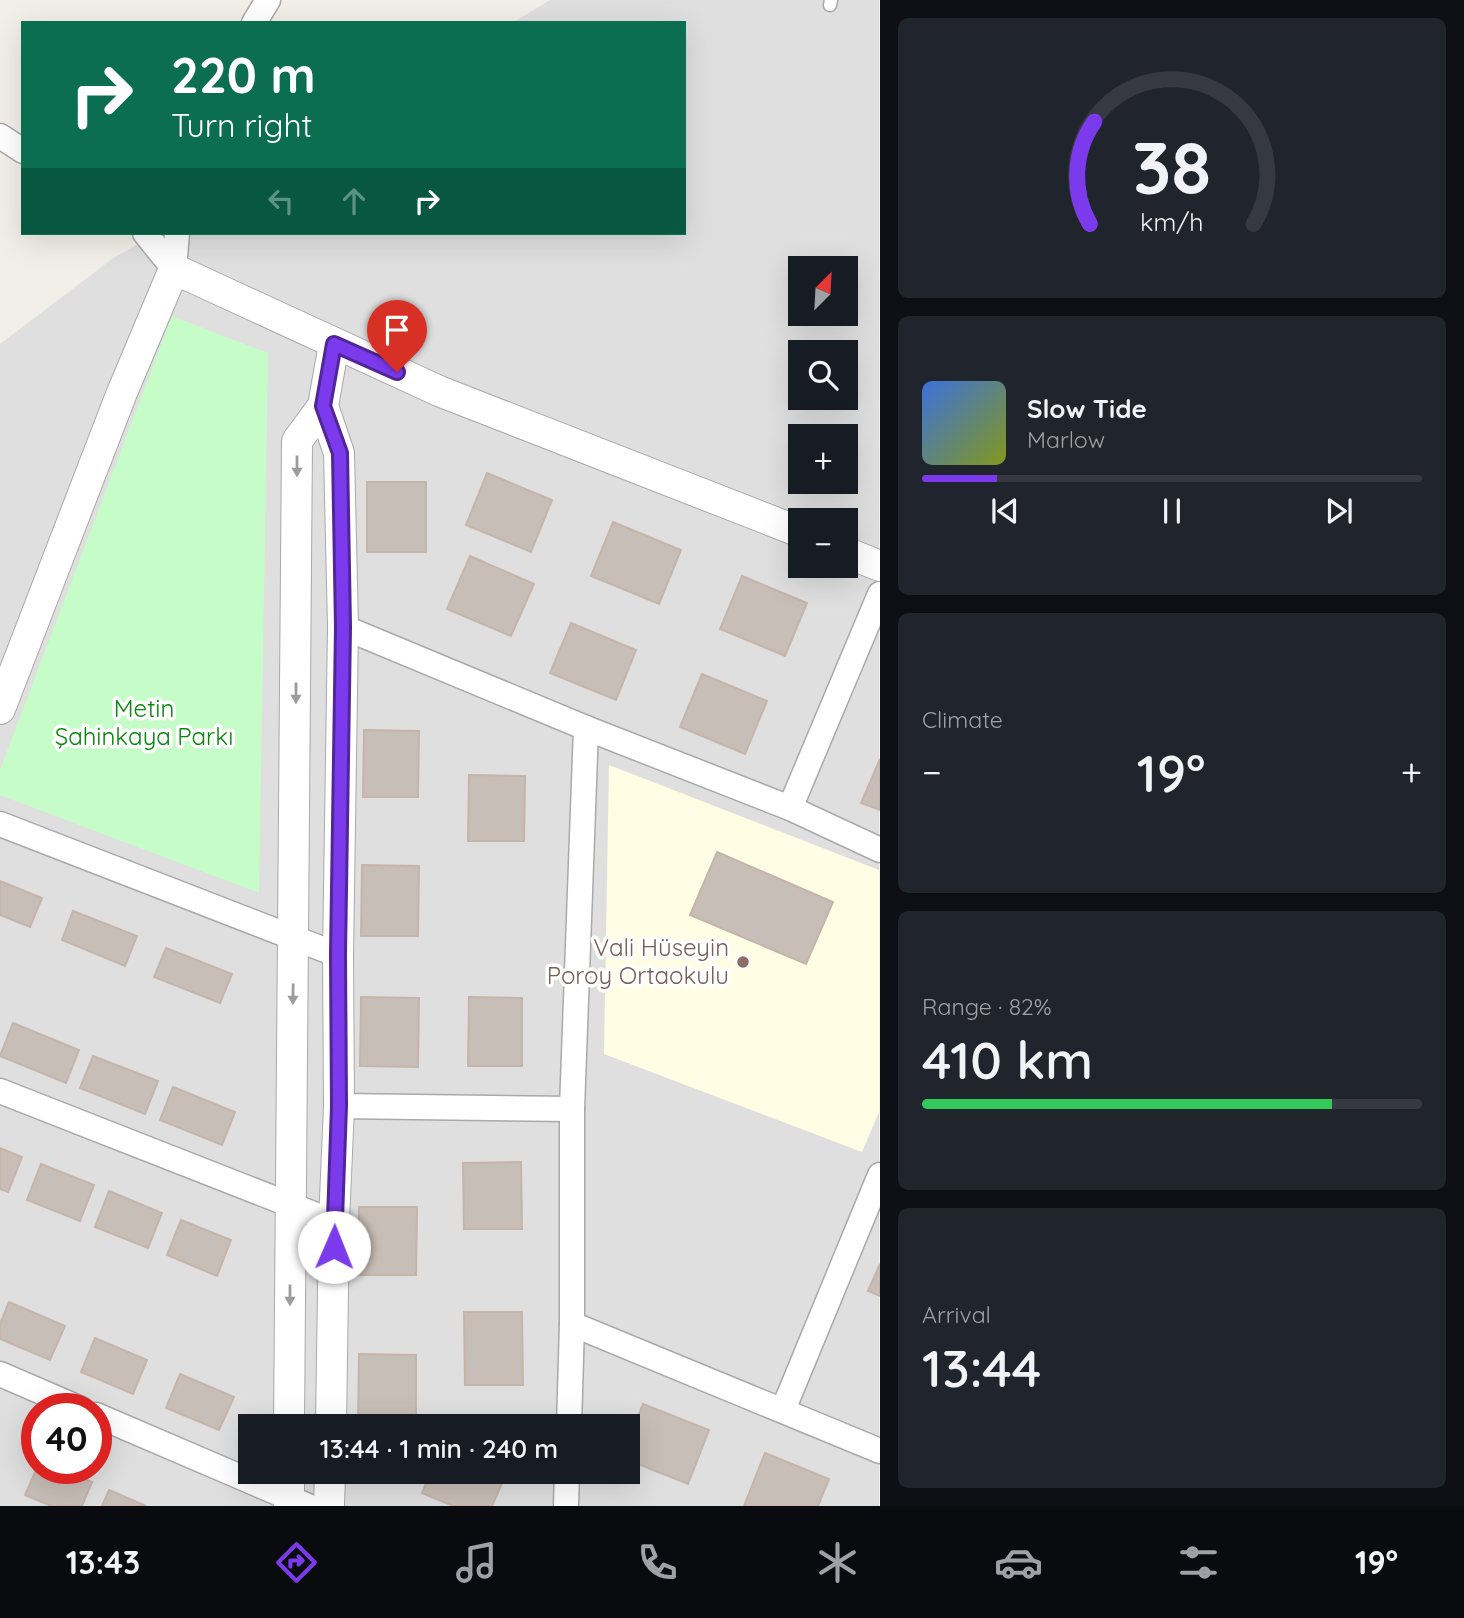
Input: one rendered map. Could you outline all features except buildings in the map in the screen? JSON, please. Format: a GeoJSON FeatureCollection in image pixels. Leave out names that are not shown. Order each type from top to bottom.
{"type":"FeatureCollection","features":[{"type":"Feature","properties":{"kind":"street"},"geometry":{"type":"LineString","coordinates":[[255,21],[268,0]]}},
{"type":"Feature","properties":{"kind":"street"},"geometry":{"type":"LineString","coordinates":[[0,136],[21,150]]}},
{"type":"Feature","properties":{"kind":"street"},"geometry":{"type":"LineString","coordinates":[[147,235],[174,269],[334,344],[439,391],[788,527]]}},
{"type":"Feature","properties":{"kind":"street"},"geometry":{"type":"LineString","coordinates":[[0,709],[121,395],[174,269],[177,235]]}},
{"type":"Feature","properties":{"kind":"street"},"geometry":{"type":"LineString","coordinates":[[289,1414],[297,441],[323,406],[334,344]]}},
{"type":"Feature","properties":{"kind":"street"},"geometry":{"type":"LineString","coordinates":[[323,406],[340,453],[343,627],[338,955],[339,1106],[331,1414]]}},
{"type":"Feature","properties":{"kind":"street"},"geometry":{"type":"LineString","coordinates":[[858,557],[880,566]]}},
{"type":"Feature","properties":{"kind":"street"},"geometry":{"type":"LineString","coordinates":[[790,808],[880,594]]}},
{"type":"Feature","properties":{"kind":"street"},"geometry":{"type":"LineString","coordinates":[[343,627],[586,728],[790,808],[880,850]]}},
{"type":"Feature","properties":{"kind":"street"},"geometry":{"type":"LineString","coordinates":[[569,1414],[572,1109],[586,728]]}},
{"type":"Feature","properties":{"kind":"street"},"geometry":{"type":"LineString","coordinates":[[0,824],[338,955]]}},
{"type":"Feature","properties":{"kind":"street"},"geometry":{"type":"LineString","coordinates":[[0,1091],[334,1222]]}},
{"type":"Feature","properties":{"kind":"street"},"geometry":{"type":"LineString","coordinates":[[339,1106],[572,1109]]}},
{"type":"Feature","properties":{"kind":"street"},"geometry":{"type":"LineString","coordinates":[[783,1410],[880,1175]]}},
{"type":"Feature","properties":{"kind":"street"},"geometry":{"type":"LineString","coordinates":[[572,1324],[880,1451]]}},
{"type":"Feature","properties":{"kind":"street"},"geometry":{"type":"LineString","coordinates":[[0,1374],[44,1393]]}},
{"type":"Feature","properties":{"kind":"street"},"geometry":{"type":"LineString","coordinates":[[112,1421],[294,1495]]}},
{"type":"Feature","properties":{"kind":"street"},"geometry":{"type":"LineString","coordinates":[[329,1506],[330,1484]]}},
{"type":"Feature","properties":{"kind":"street"},"geometry":{"type":"LineString","coordinates":[[566,1506],[567,1484]]}},
{"type":"Feature","properties":{"kind":"shaded area"},"geometry":{"type":"Polygon","coordinates":[[[550,0],[879,0],[879,1506],[0,1506],[0,344],[112,259],[154,235],[686,235],[686,21],[515,21],[550,0]]]}},
{"type":"Feature","properties":{"kind":"shaded area","name":"Vali Hüseyin Poroy Ortaokulu"},"geometry":{"type":"Polygon","coordinates":[[[609,765],[879,870],[879,1112],[862,1152],[604,1054],[609,765]]]}},
{"type":"Feature","properties":{"kind":"green space","name":"Metin Şahinkaya Parkı"},"geometry":{"type":"Polygon","coordinates":[[[172,316],[268,353],[259,893],[0,795],[0,770],[172,316]]]}},
{"type":"Feature","properties":{"kind":"place","name":"Vali Hüseyin Poroy Ortaokulu"},"geometry":{"type":"Point","coordinates":[743,962]}},
{"type":"Feature","properties":{"kind":"route"},"geometry":{"type":"LineString","coordinates":[[334,1247],[339,1106],[338,955],[343,627],[340,453],[323,406],[334,344],[397,372]]}}]}
